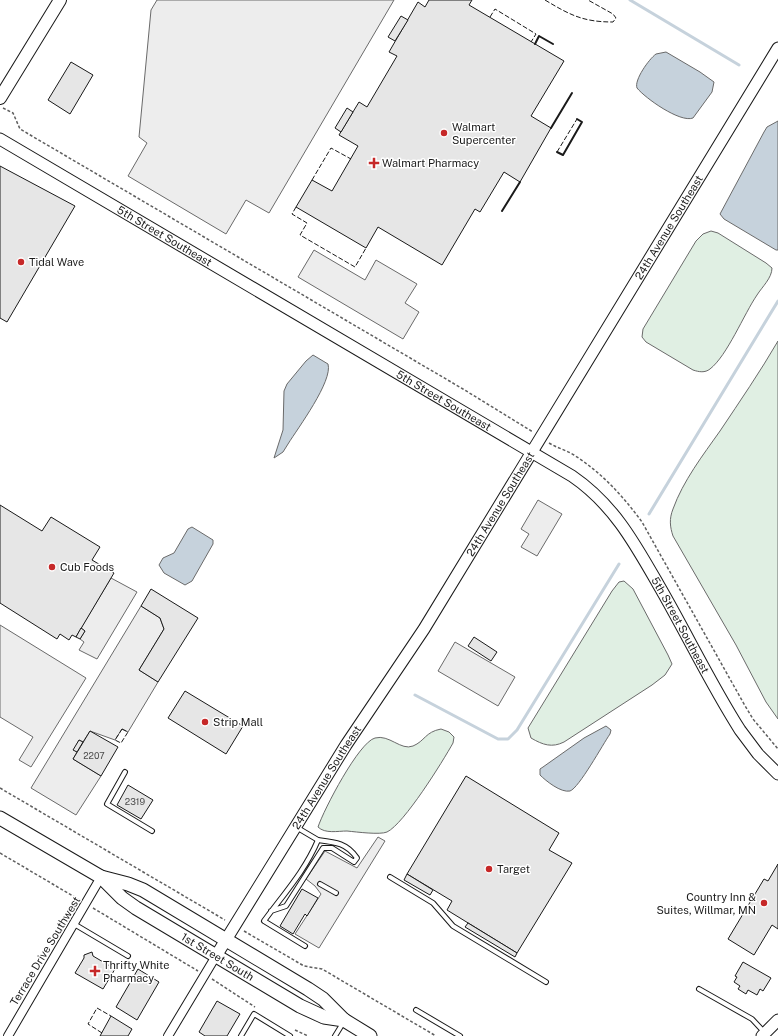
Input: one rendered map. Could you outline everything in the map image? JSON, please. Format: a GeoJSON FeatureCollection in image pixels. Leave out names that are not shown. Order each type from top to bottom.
{"type":"FeatureCollection","features":[{"type":"Feature","properties":{"kind":"main road"},"geometry":{"type":"LineString","coordinates":[[0,98],[60,0]]}},
{"type":"Feature","properties":{"kind":"main road","name":"1st Street South"},"geometry":{"type":"LineString","coordinates":[[0,818],[101,877],[122,898],[136,908],[216,956],[309,1010],[324,1017],[344,1020]]}},
{"type":"Feature","properties":{"kind":"main road","name":"1st Street South"},"geometry":{"type":"LineString","coordinates":[[101,877],[119,881],[143,890],[308,988],[323,999],[344,1020],[370,1036]]}},
{"type":"Feature","properties":{"kind":"street","name":"24th Avenue Southeast"},"geometry":{"type":"LineString","coordinates":[[216,956],[225,939],[346,745],[424,629],[778,48]]}},
{"type":"Feature","properties":{"kind":"street","name":"5th Street Southeast"},"geometry":{"type":"LineString","coordinates":[[0,139],[532,452],[592,490],[622,524],[635,542],[737,726],[758,754],[778,774]]}},
{"type":"Feature","properties":{"kind":"street","name":"Terrace Drive Southwest"},"geometry":{"type":"LineString","coordinates":[[8,1036],[101,877]]}},
{"type":"Feature","properties":{"kind":"street"},"geometry":{"type":"LineString","coordinates":[[168,1036],[216,956]]}},
{"type":"Feature","properties":{"kind":"street"},"geometry":{"type":"LineString","coordinates":[[763,1034],[778,1020]]}},
{"type":"Feature","properties":{"kind":"lane"},"geometry":{"type":"LineString","coordinates":[[125,772],[107,804],[152,831]]}},
{"type":"Feature","properties":{"kind":"lane"},"geometry":{"type":"LineString","coordinates":[[271,911],[286,906],[323,848],[332,848],[354,862],[357,858],[350,848],[318,840],[295,827]]}},
{"type":"Feature","properties":{"kind":"lane"},"geometry":{"type":"LineString","coordinates":[[305,946],[264,921],[281,901],[310,859],[318,840]]}},
{"type":"Feature","properties":{"kind":"lane"},"geometry":{"type":"LineString","coordinates":[[339,852],[344,846]]}},
{"type":"Feature","properties":{"kind":"lane"},"geometry":{"type":"LineString","coordinates":[[390,877],[433,903],[453,926],[546,982]]}},
{"type":"Feature","properties":{"kind":"lane"},"geometry":{"type":"LineString","coordinates":[[320,884],[336,893]]}},
{"type":"Feature","properties":{"kind":"lane"},"geometry":{"type":"LineString","coordinates":[[74,924],[128,956]]}},
{"type":"Feature","properties":{"kind":"lane"},"geometry":{"type":"LineString","coordinates":[[699,989],[752,1019],[763,1034]]}},
{"type":"Feature","properties":{"kind":"lane"},"geometry":{"type":"LineString","coordinates":[[416,1010],[460,1036]]}},
{"type":"Feature","properties":{"kind":"lane"},"geometry":{"type":"LineString","coordinates":[[241,1036],[254,1014],[290,1036]]}},
{"type":"Feature","properties":{"kind":"lane"},"geometry":{"type":"LineString","coordinates":[[335,1036],[344,1020]]}},
{"type":"Feature","properties":{"kind":"path"},"geometry":{"type":"LineString","coordinates":[[0,788],[304,966],[322,969],[436,1036]]}},
{"type":"Feature","properties":{"kind":"path"},"geometry":{"type":"LineString","coordinates":[[0,853],[205,974],[261,1010]]}},
{"type":"Feature","properties":{"kind":"path"},"geometry":{"type":"LineString","coordinates":[[294,1030],[308,1036]]}},
{"type":"Feature","properties":{"kind":"green space"},"geometry":{"type":"Polygon","coordinates":[[[711,231],[718,233],[766,263],[772,268],[772,272],[769,279],[752,303],[723,355],[710,369],[700,372],[693,370],[646,342],[642,337],[643,329],[696,241],[703,234],[711,231]]]}},
{"type":"Feature","properties":{"kind":"green space"},"geometry":{"type":"Polygon","coordinates":[[[778,341],[778,719],[766,702],[736,645],[673,536],[670,523],[673,509],[682,488],[778,341]]]}},
{"type":"Feature","properties":{"kind":"green space"},"geometry":{"type":"Polygon","coordinates":[[[624,581],[633,589],[672,664],[665,675],[652,685],[564,742],[555,745],[548,745],[531,738],[528,728],[612,591],[619,582],[624,581]]]}},
{"type":"Feature","properties":{"kind":"green space"},"geometry":{"type":"Polygon","coordinates":[[[441,729],[449,732],[454,737],[453,743],[423,791],[394,827],[384,833],[368,833],[324,831],[318,827],[327,806],[343,777],[360,751],[368,742],[380,737],[408,747],[417,744],[428,734],[441,729]]]}},
{"type":"Feature","properties":{"kind":"shaded area"},"geometry":{"type":"Polygon","coordinates":[[[157,0],[394,0],[269,213],[246,200],[226,234],[128,176],[147,143],[139,137],[151,10],[157,0]]]}},
{"type":"Feature","properties":{"kind":"shaded area"},"geometry":{"type":"Polygon","coordinates":[[[666,52],[714,82],[712,92],[693,118],[687,119],[680,117],[663,109],[647,98],[637,88],[640,75],[650,60],[656,54],[666,52]]]}},
{"type":"Feature","properties":{"kind":"shaded area"},"geometry":{"type":"Polygon","coordinates":[[[778,121],[778,250],[776,250],[724,219],[720,214],[767,127],[778,121]]]}},
{"type":"Feature","properties":{"kind":"shaded area"},"geometry":{"type":"Polygon","coordinates":[[[314,250],[365,280],[376,260],[417,284],[405,303],[419,312],[403,339],[298,277],[314,250]]]}},
{"type":"Feature","properties":{"kind":"shaded area"},"geometry":{"type":"Polygon","coordinates":[[[313,355],[328,364],[328,372],[325,381],[314,404],[283,452],[274,458],[283,430],[284,391],[287,384],[306,361],[313,355]]]}},
{"type":"Feature","properties":{"kind":"shaded area"},"geometry":{"type":"Polygon","coordinates":[[[538,500],[562,514],[537,556],[521,547],[529,534],[521,529],[538,500]]]}},
{"type":"Feature","properties":{"kind":"shaded area"},"geometry":{"type":"Polygon","coordinates":[[[192,527],[213,540],[213,544],[192,581],[185,585],[164,573],[159,565],[163,558],[174,553],[188,529],[192,527]]]}},
{"type":"Feature","properties":{"kind":"shaded area"},"geometry":{"type":"Polygon","coordinates":[[[111,578],[137,592],[97,659],[79,650],[84,642],[80,639],[85,631],[81,628],[111,578]]]}},
{"type":"Feature","properties":{"kind":"shaded area"},"geometry":{"type":"Polygon","coordinates":[[[141,606],[160,618],[164,629],[139,670],[158,682],[128,732],[122,729],[115,740],[90,731],[83,742],[79,740],[74,750],[77,752],[73,759],[101,776],[76,815],[31,788],[141,606]]]}},
{"type":"Feature","properties":{"kind":"shaded area"},"geometry":{"type":"Polygon","coordinates":[[[0,625],[86,678],[31,767],[19,760],[33,737],[0,717],[0,625]]]}},
{"type":"Feature","properties":{"kind":"shaded area"},"geometry":{"type":"Polygon","coordinates":[[[455,642],[515,677],[498,706],[438,671],[455,642]]]}},
{"type":"Feature","properties":{"kind":"shaded area"},"geometry":{"type":"Polygon","coordinates":[[[606,726],[611,730],[610,734],[585,774],[570,791],[558,788],[540,775],[540,769],[584,738],[606,726]]]}},
{"type":"Feature","properties":{"kind":"shaded area"},"geometry":{"type":"Polygon","coordinates":[[[378,837],[385,841],[319,948],[295,934],[321,894],[315,886],[306,879],[325,851],[357,868],[378,837]]]}},
{"type":"Feature","properties":{"kind":"building","name":"Walmart Supercenter"},"geometry":{"type":"Polygon","coordinates":[[[429,0],[472,0],[469,5],[564,61],[531,116],[551,128],[520,182],[504,172],[480,212],[475,209],[442,265],[378,227],[366,248],[296,207],[312,180],[332,191],[358,146],[339,135],[359,102],[367,107],[397,56],[389,52],[418,2],[425,7],[429,0]]]}},
{"type":"Feature","properties":{"kind":"building"},"geometry":{"type":"Polygon","coordinates":[[[401,16],[408,20],[395,41],[388,37],[401,16]]]}},
{"type":"Feature","properties":{"kind":"building"},"geometry":{"type":"Polygon","coordinates":[[[71,62],[93,75],[70,114],[48,100],[71,62]]]}},
{"type":"Feature","properties":{"kind":"building"},"geometry":{"type":"Polygon","coordinates":[[[347,108],[353,112],[341,132],[335,128],[347,108]]]}},
{"type":"Feature","properties":{"kind":"building","name":"Tidal Wave"},"geometry":{"type":"Polygon","coordinates":[[[0,166],[75,206],[7,322],[0,318],[0,166]]]}},
{"type":"Feature","properties":{"kind":"building","name":"Cub Foods"},"geometry":{"type":"Polygon","coordinates":[[[0,505],[42,531],[51,517],[100,547],[92,560],[114,573],[76,637],[72,635],[69,640],[60,634],[57,639],[0,603],[0,505]]]}},
{"type":"Feature","properties":{"kind":"building"},"geometry":{"type":"Polygon","coordinates":[[[151,589],[198,618],[158,682],[139,670],[164,629],[160,618],[141,606],[151,589]]]}},
{"type":"Feature","properties":{"kind":"building"},"geometry":{"type":"Polygon","coordinates":[[[81,628],[85,631],[80,639],[76,637],[81,628]]]}},
{"type":"Feature","properties":{"kind":"building"},"geometry":{"type":"Polygon","coordinates":[[[474,637],[497,652],[491,661],[468,646],[474,637]]]}},
{"type":"Feature","properties":{"kind":"building","name":"Strip Mall"},"geometry":{"type":"Polygon","coordinates":[[[185,691],[243,726],[226,754],[168,718],[185,691]]]}},
{"type":"Feature","properties":{"kind":"building"},"geometry":{"type":"Polygon","coordinates":[[[90,731],[118,747],[101,776],[73,759],[90,731]]]}},
{"type":"Feature","properties":{"kind":"building"},"geometry":{"type":"Polygon","coordinates":[[[79,740],[83,742],[77,752],[73,750],[79,740]]]}},
{"type":"Feature","properties":{"kind":"building","name":"Target"},"geometry":{"type":"Polygon","coordinates":[[[466,776],[559,833],[549,850],[572,863],[517,953],[447,910],[452,901],[407,874],[466,776]]]}},
{"type":"Feature","properties":{"kind":"building"},"geometry":{"type":"Polygon","coordinates":[[[128,785],[153,800],[141,819],[117,805],[128,785]]]}},
{"type":"Feature","properties":{"kind":"building","name":"Country Inn & Suites, Willmar, MN"},"geometry":{"type":"Polygon","coordinates":[[[778,864],[778,929],[772,925],[754,955],[728,939],[764,879],[768,881],[778,864]]]}},
{"type":"Feature","properties":{"kind":"building"},"geometry":{"type":"Polygon","coordinates":[[[407,874],[433,890],[430,895],[404,880],[407,874]]]}},
{"type":"Feature","properties":{"kind":"building"},"geometry":{"type":"Polygon","coordinates":[[[302,889],[318,898],[307,916],[305,914],[293,934],[280,926],[302,889]]]}},
{"type":"Feature","properties":{"kind":"building"},"geometry":{"type":"Polygon","coordinates":[[[468,923],[517,953],[515,957],[465,927],[468,923]]]}},
{"type":"Feature","properties":{"kind":"building","name":"Thrifty White Pharmacy"},"geometry":{"type":"Polygon","coordinates":[[[92,952],[93,956],[115,969],[103,989],[75,973],[84,958],[84,955],[92,952]]]}},
{"type":"Feature","properties":{"kind":"building"},"geometry":{"type":"Polygon","coordinates":[[[743,962],[771,978],[763,991],[760,989],[757,995],[748,990],[746,994],[738,989],[740,986],[734,982],[737,977],[735,976],[743,962]]]}},
{"type":"Feature","properties":{"kind":"building"},"geometry":{"type":"Polygon","coordinates":[[[138,969],[159,982],[137,1020],[116,1007],[138,969]]]}},
{"type":"Feature","properties":{"kind":"building"},"geometry":{"type":"Polygon","coordinates":[[[217,1001],[240,1014],[227,1036],[205,1036],[199,1032],[217,1001]]]}},
{"type":"Feature","properties":{"kind":"building"},"geometry":{"type":"Polygon","coordinates":[[[111,1016],[132,1029],[128,1036],[100,1036],[111,1016]]]}},
{"type":"Feature","properties":{"kind":"waterway"},"geometry":{"type":"LineString","coordinates":[[630,0],[739,65]]}},
{"type":"Feature","properties":{"kind":"waterway"},"geometry":{"type":"LineString","coordinates":[[649,514],[778,301]]}},
{"type":"Feature","properties":{"kind":"waterway"},"geometry":{"type":"LineString","coordinates":[[415,695],[498,739],[508,739],[517,730],[619,564]]}},
{"type":"Feature","properties":{"kind":"fence"},"geometry":{"type":"LineString","coordinates":[[545,0],[577,17],[593,21],[613,22],[616,18],[613,14],[588,0]]}},
{"type":"Feature","properties":{"kind":"fence"},"geometry":{"type":"LineString","coordinates":[[490,17],[495,9],[536,34],[531,42]]}},
{"type":"Feature","properties":{"kind":"fence"},"geometry":{"type":"LineString","coordinates":[[557,152],[577,119]]}},
{"type":"Feature","properties":{"kind":"fence"},"geometry":{"type":"LineString","coordinates":[[312,180],[331,148],[351,159]]}},
{"type":"Feature","properties":{"kind":"fence"},"geometry":{"type":"LineString","coordinates":[[296,207],[292,214],[307,223],[300,235],[355,267],[366,248]]}},
{"type":"Feature","properties":{"kind":"fence"},"geometry":{"type":"LineString","coordinates":[[122,729],[128,732],[121,743],[115,740],[122,729]]}},
{"type":"Feature","properties":{"kind":"fence"},"geometry":{"type":"LineString","coordinates":[[102,1033],[88,1024],[97,1008],[111,1016]]}},
{"type":"Feature","properties":{"kind":"wall"},"geometry":{"type":"LineString","coordinates":[[535,44],[539,36],[553,44]]}},
{"type":"Feature","properties":{"kind":"wall"},"geometry":{"type":"LineString","coordinates":[[551,128],[572,93]]}},
{"type":"Feature","properties":{"kind":"wall"},"geometry":{"type":"LineString","coordinates":[[557,152],[563,155],[582,122],[577,119]]}},
{"type":"Feature","properties":{"kind":"wall"},"geometry":{"type":"LineString","coordinates":[[502,211],[520,182]]}},
{"type":"Feature","properties":{"kind":"place","name":"Walmart Supercenter"},"geometry":{"type":"Point","coordinates":[444,133]}},
{"type":"Feature","properties":{"kind":"place","name":"Walmart Pharmacy"},"geometry":{"type":"Point","coordinates":[374,163]}},
{"type":"Feature","properties":{"kind":"place","name":"Tidal Wave"},"geometry":{"type":"Point","coordinates":[21,262]}},
{"type":"Feature","properties":{"kind":"place","name":"Cub Foods"},"geometry":{"type":"Point","coordinates":[52,567]}},
{"type":"Feature","properties":{"kind":"place","name":"Strip Mall"},"geometry":{"type":"Point","coordinates":[205,722]}},
{"type":"Feature","properties":{"kind":"place","name":"Target"},"geometry":{"type":"Point","coordinates":[489,869]}},
{"type":"Feature","properties":{"kind":"place","name":"Country Inn & Suites, Willmar, MN"},"geometry":{"type":"Point","coordinates":[764,903]}},
{"type":"Feature","properties":{"kind":"place","name":"Thrifty White Pharmacy"},"geometry":{"type":"Point","coordinates":[95,971]}}]}
